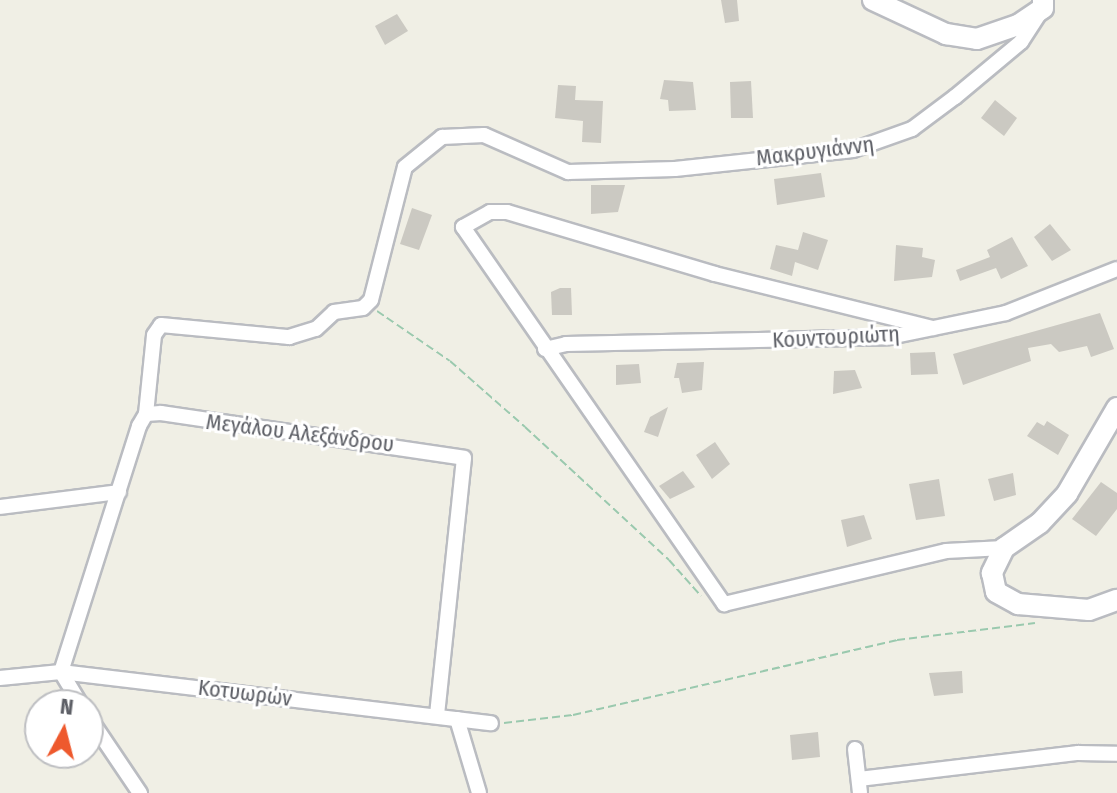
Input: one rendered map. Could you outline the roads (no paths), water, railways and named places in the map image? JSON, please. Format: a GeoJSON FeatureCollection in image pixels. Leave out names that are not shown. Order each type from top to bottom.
{"type":"FeatureCollection","features":[{"type":"Feature","properties":{"kind":"street"},"geometry":{"type":"LineString","coordinates":[[873,0],[946,34],[977,39],[1018,25],[1043,4]]}},
{"type":"Feature","properties":{"kind":"street","name":"Μακρυγιάννη"},"geometry":{"type":"LineString","coordinates":[[146,414],[154,335],[161,325],[304,335],[334,312],[351,313],[371,300],[398,184],[405,167],[428,144],[471,132],[497,138],[537,161],[568,172],[643,171],[831,153],[886,142],[992,67],[1035,26],[1043,4]]}},
{"type":"Feature","properties":{"kind":"street"},"geometry":{"type":"LineString","coordinates":[[933,328],[715,274],[507,212],[490,212],[463,227],[724,604],[946,551],[1004,548]]}},
{"type":"Feature","properties":{"kind":"street","name":"Κουντουριώτη"},"geometry":{"type":"LineString","coordinates":[[545,349],[566,344],[890,337],[1006,313],[1117,269]]}},
{"type":"Feature","properties":{"kind":"street"},"geometry":{"type":"LineString","coordinates":[[1117,408],[1080,477],[1054,511],[1004,548],[992,573],[996,592],[1005,599],[1036,607],[1089,610],[1117,600]]}},
{"type":"Feature","properties":{"kind":"street"},"geometry":{"type":"LineString","coordinates":[[71,689],[61,672],[146,414]]}},
{"type":"Feature","properties":{"kind":"street","name":"Μεγάλου Αλεξάνδρου"},"geometry":{"type":"LineString","coordinates":[[146,414],[464,458],[437,716]]}},
{"type":"Feature","properties":{"kind":"street"},"geometry":{"type":"LineString","coordinates":[[0,507],[119,492]]}},
{"type":"Feature","properties":{"kind":"street","name":"Κοτυωρών"},"geometry":{"type":"LineString","coordinates":[[0,678],[61,672],[491,723]]}},
{"type":"Feature","properties":{"kind":"street"},"geometry":{"type":"LineString","coordinates":[[457,719],[479,793]]}},
{"type":"Feature","properties":{"kind":"street"},"geometry":{"type":"LineString","coordinates":[[104,740],[140,793]]}},
{"type":"Feature","properties":{"kind":"street"},"geometry":{"type":"LineString","coordinates":[[855,749],[859,786],[1078,753],[1117,754]]}}]}
